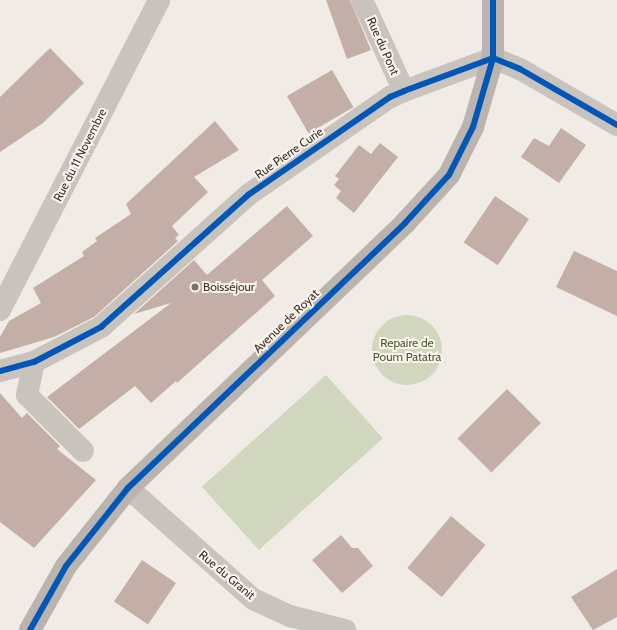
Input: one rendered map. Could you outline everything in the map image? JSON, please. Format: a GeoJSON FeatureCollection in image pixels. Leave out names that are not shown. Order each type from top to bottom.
{"type":"FeatureCollection","features":[{"type":"Feature","properties":{"kind":"main road","name":"Avenue de Royat"},"geometry":{"type":"LineString","coordinates":[[30,630],[66,566],[128,488],[405,223],[449,175],[473,127],[493,58],[493,0]]}},
{"type":"Feature","properties":{"kind":"street","name":"Rue du 11 Novembre"},"geometry":{"type":"LineString","coordinates":[[0,310],[159,0]]}},
{"type":"Feature","properties":{"kind":"street","name":"Rue du Pont"},"geometry":{"type":"LineString","coordinates":[[362,0],[404,91]]}},
{"type":"Feature","properties":{"kind":"street","name":"Rue Pierre Curie"},"geometry":{"type":"LineString","coordinates":[[0,371],[34,362],[102,327],[248,195],[390,97],[493,58]]}},
{"type":"Feature","properties":{"kind":"street"},"geometry":{"type":"LineString","coordinates":[[493,58],[520,69],[617,125]]}},
{"type":"Feature","properties":{"kind":"street"},"geometry":{"type":"LineString","coordinates":[[34,362],[27,395],[83,451]]}},
{"type":"Feature","properties":{"kind":"street","name":"Rue du Granit"},"geometry":{"type":"LineString","coordinates":[[128,488],[253,599],[290,616],[345,630]]}},
{"type":"Feature","properties":{"kind":"green space","name":"Repaire de Poum Patatra"},"geometry":{"type":"Polygon","coordinates":[[[407,315],[426,321],[436,331],[442,350],[436,369],[426,379],[407,385],[388,379],[378,369],[372,350],[378,331],[388,321],[407,315]]]}},
{"type":"Feature","properties":{"kind":"green space"},"geometry":{"type":"Polygon","coordinates":[[[326,375],[383,438],[259,550],[202,487],[326,375]]]}},
{"type":"Feature","properties":{"kind":"building"},"geometry":{"type":"Polygon","coordinates":[[[326,0],[350,0],[371,50],[347,59],[326,0]]]}},
{"type":"Feature","properties":{"kind":"building"},"geometry":{"type":"Polygon","coordinates":[[[50,48],[84,83],[43,123],[0,152],[0,97],[50,48]]]}},
{"type":"Feature","properties":{"kind":"building"},"geometry":{"type":"Polygon","coordinates":[[[332,70],[354,107],[308,133],[287,96],[332,70]]]}},
{"type":"Feature","properties":{"kind":"building"},"geometry":{"type":"Polygon","coordinates":[[[215,121],[239,150],[194,177],[208,192],[172,226],[179,235],[175,238],[178,241],[94,317],[54,337],[0,353],[0,337],[9,321],[41,303],[33,288],[84,256],[82,252],[97,241],[95,238],[131,214],[126,204],[215,121]]]}},
{"type":"Feature","properties":{"kind":"building"},"geometry":{"type":"Polygon","coordinates":[[[561,128],[586,145],[559,183],[521,157],[534,138],[549,146],[561,128]]]}},
{"type":"Feature","properties":{"kind":"building"},"geometry":{"type":"Polygon","coordinates":[[[380,143],[398,157],[354,213],[336,198],[341,191],[334,185],[339,179],[335,176],[359,145],[371,154],[380,143]]]}},
{"type":"Feature","properties":{"kind":"building"},"geometry":{"type":"Polygon","coordinates":[[[495,196],[529,219],[498,265],[464,242],[495,196]]]}},
{"type":"Feature","properties":{"kind":"building"},"geometry":{"type":"Polygon","coordinates":[[[287,206],[313,236],[262,280],[275,296],[177,383],[176,381],[151,403],[135,386],[79,429],[47,397],[171,303],[134,314],[194,260],[207,275],[287,206]]]}},
{"type":"Feature","properties":{"kind":"building"},"geometry":{"type":"Polygon","coordinates":[[[574,251],[617,271],[617,316],[556,287],[574,251]]]}},
{"type":"Feature","properties":{"kind":"building"},"geometry":{"type":"Polygon","coordinates":[[[507,389],[541,423],[491,472],[458,438],[507,389]]]}},
{"type":"Feature","properties":{"kind":"building"},"geometry":{"type":"Polygon","coordinates":[[[0,393],[22,418],[27,413],[60,446],[57,449],[96,480],[34,548],[0,522],[0,393]]]}},
{"type":"Feature","properties":{"kind":"building"},"geometry":{"type":"Polygon","coordinates":[[[451,516],[485,545],[442,597],[407,568],[451,516]]]}},
{"type":"Feature","properties":{"kind":"building"},"geometry":{"type":"Polygon","coordinates":[[[341,535],[352,548],[358,548],[373,566],[342,593],[312,560],[341,535]]]}},
{"type":"Feature","properties":{"kind":"building"},"geometry":{"type":"Polygon","coordinates":[[[142,560],[176,583],[148,624],[114,601],[142,560]]]}},
{"type":"Feature","properties":{"kind":"building"},"geometry":{"type":"Polygon","coordinates":[[[617,569],[617,617],[593,630],[571,597],[617,569]]]}},
{"type":"Feature","properties":{"kind":"cycle path"},"geometry":{"type":"LineString","coordinates":[[30,630],[66,566],[128,488],[405,223],[449,175],[473,127],[493,58],[493,0]]}},
{"type":"Feature","properties":{"kind":"cycle path"},"geometry":{"type":"LineString","coordinates":[[0,371],[34,362],[101,327],[248,195],[390,97],[404,91],[493,58],[520,69],[617,125]]}},
{"type":"Feature","properties":{"kind":"place","name":"Boisséjour"},"geometry":{"type":"Point","coordinates":[195,287]}}]}
